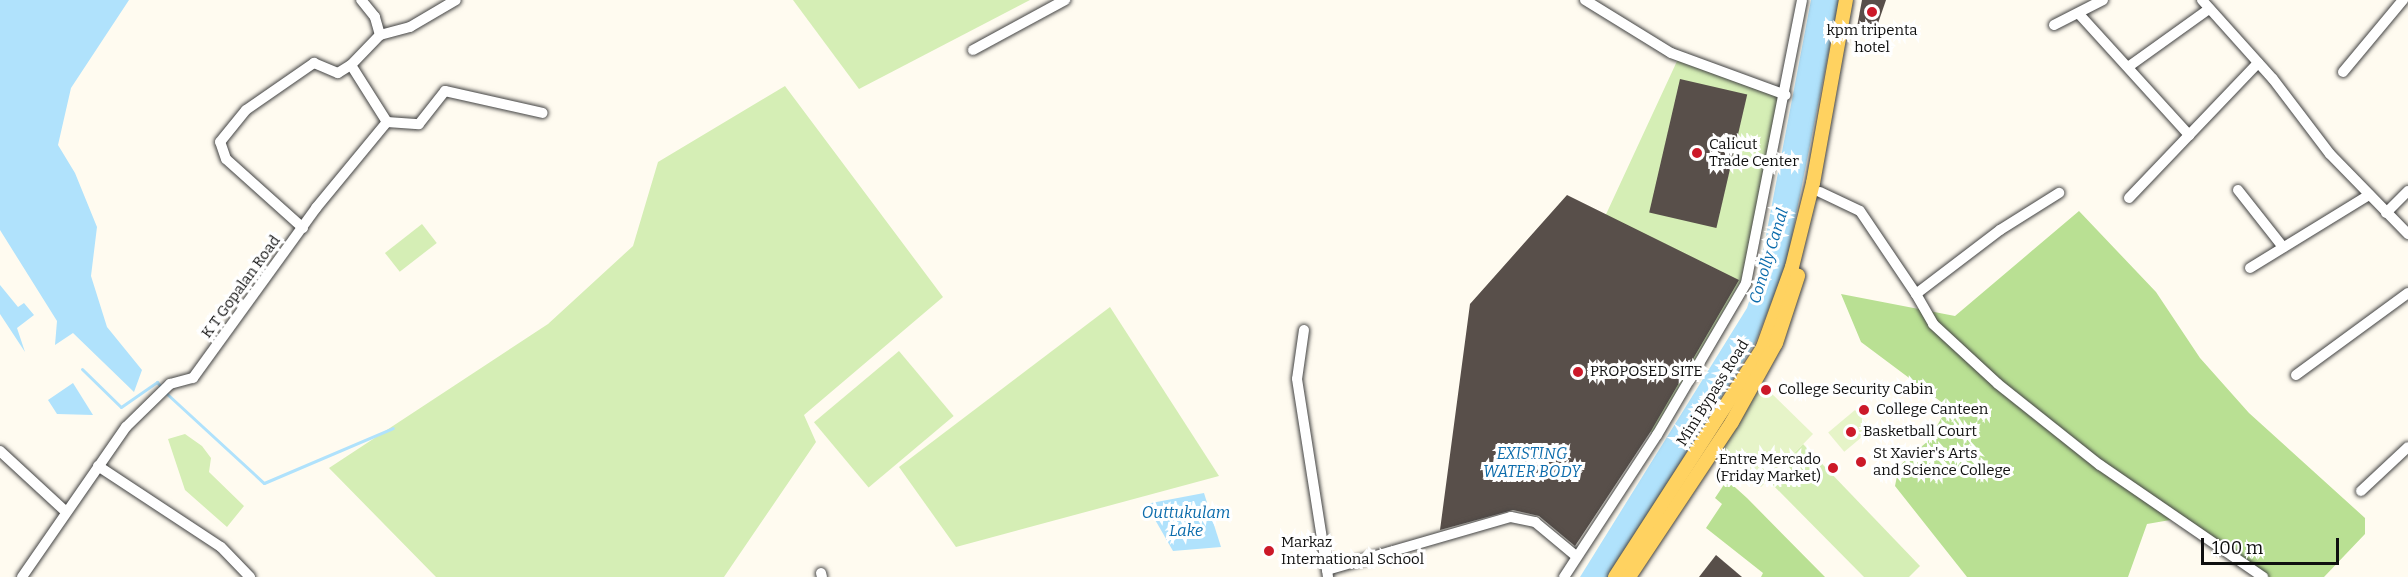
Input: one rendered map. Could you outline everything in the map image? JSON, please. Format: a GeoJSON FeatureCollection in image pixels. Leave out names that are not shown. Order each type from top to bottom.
{"type":"FeatureCollection","features":[{"type":"Feature","properties":{"kind":"main road","name":"Mini Bypass Road"},"geometry":{"type":"LineString","coordinates":[[1616,577],[1763,347],[1792,267],[1813,183],[1846,0]]}},
{"type":"Feature","properties":{"kind":"main road","name":"Mini Bypass Road"},"geometry":{"type":"LineString","coordinates":[[1629,577],[1732,422],[1776,343],[1820,192],[1852,0]]}},
{"type":"Feature","properties":{"kind":"street"},"geometry":{"type":"LineString","coordinates":[[361,0],[375,18],[380,35]]}},
{"type":"Feature","properties":{"kind":"street"},"geometry":{"type":"LineString","coordinates":[[303,228],[226,159],[220,142],[251,106],[314,63],[338,73],[351,65],[380,35],[410,27],[456,0]]}},
{"type":"Feature","properties":{"kind":"street"},"geometry":{"type":"LineString","coordinates":[[974,50],[1065,0]]}},
{"type":"Feature","properties":{"kind":"street"},"geometry":{"type":"LineString","coordinates":[[1585,0],[1671,53],[1786,95]]}},
{"type":"Feature","properties":{"kind":"street"},"geometry":{"type":"LineString","coordinates":[[1564,577],[1657,435],[1746,283],[1786,95],[1802,0]]}},
{"type":"Feature","properties":{"kind":"street"},"geometry":{"type":"LineString","coordinates":[[2054,25],[2103,0]]}},
{"type":"Feature","properties":{"kind":"street"},"geometry":{"type":"LineString","coordinates":[[2343,72],[2403,0]]}},
{"type":"Feature","properties":{"kind":"street"},"geometry":{"type":"LineString","coordinates":[[2128,67],[2206,4],[2258,63],[2330,154],[2408,234]]}},
{"type":"Feature","properties":{"kind":"street"},"geometry":{"type":"LineString","coordinates":[[2079,14],[2189,135]]}},
{"type":"Feature","properties":{"kind":"street"},"geometry":{"type":"LineString","coordinates":[[2129,198],[2258,63]]}},
{"type":"Feature","properties":{"kind":"street"},"geometry":{"type":"LineString","coordinates":[[351,65],[387,122],[419,124],[445,92],[543,113]]}},
{"type":"Feature","properties":{"kind":"street","name":"K T Gopalan Road"},"geometry":{"type":"LineString","coordinates":[[22,577],[126,427],[170,384],[193,378],[303,228],[387,122]]}},
{"type":"Feature","properties":{"kind":"street"},"geometry":{"type":"LineString","coordinates":[[2238,190],[2283,248]]}},
{"type":"Feature","properties":{"kind":"street"},"geometry":{"type":"LineString","coordinates":[[2386,213],[2408,190]]}},
{"type":"Feature","properties":{"kind":"street"},"geometry":{"type":"LineString","coordinates":[[1820,192],[1860,211],[1916,294],[1933,324],[1998,384],[2100,465],[2263,577]]}},
{"type":"Feature","properties":{"kind":"street"},"geometry":{"type":"LineString","coordinates":[[1916,294],[2000,230],[2059,193]]}},
{"type":"Feature","properties":{"kind":"street"},"geometry":{"type":"LineString","coordinates":[[2250,268],[2369,195]]}},
{"type":"Feature","properties":{"kind":"street"},"geometry":{"type":"LineString","coordinates":[[2296,375],[2408,293]]}},
{"type":"Feature","properties":{"kind":"street"},"geometry":{"type":"LineString","coordinates":[[1304,330],[1297,379],[1327,573],[1511,517],[1534,522],[1576,556]]}},
{"type":"Feature","properties":{"kind":"street"},"geometry":{"type":"LineString","coordinates":[[2361,491],[2408,447]]}},
{"type":"Feature","properties":{"kind":"street"},"geometry":{"type":"LineString","coordinates":[[0,452],[66,512]]}},
{"type":"Feature","properties":{"kind":"street"},"geometry":{"type":"LineString","coordinates":[[98,466],[221,547],[250,577]]}},
{"type":"Feature","properties":{"kind":"green space"},"geometry":{"type":"Polygon","coordinates":[[[793,0],[1030,0],[859,89],[793,0]]]}},
{"type":"Feature","properties":{"kind":"green space"},"geometry":{"type":"Polygon","coordinates":[[[1678,59],[1780,96],[1741,281],[1652,433],[1521,319],[1589,251],[1678,59]]]}},
{"type":"Feature","properties":{"kind":"green space"},"geometry":{"type":"Polygon","coordinates":[[[785,86],[943,297],[804,415],[816,442],[724,577],[436,577],[329,468],[548,324],[633,246],[658,162],[785,86]]]}},
{"type":"Feature","properties":{"kind":"green space"},"geometry":{"type":"Polygon","coordinates":[[[2079,211],[2156,292],[2200,358],[2249,413],[2365,518],[2365,534],[2324,577],[2263,577],[2176,519],[2147,524],[2128,577],[1967,577],[1895,486],[1899,466],[1928,441],[1948,407],[1861,342],[1841,294],[1955,316],[2079,211]]]}},
{"type":"Feature","properties":{"kind":"green space"},"geometry":{"type":"Polygon","coordinates":[[[422,224],[437,243],[400,272],[385,253],[422,224]]]}},
{"type":"Feature","properties":{"kind":"green space"},"geometry":{"type":"Polygon","coordinates":[[[1110,307],[1219,476],[956,547],[899,467],[1110,307]]]}},
{"type":"Feature","properties":{"kind":"green space"},"geometry":{"type":"Polygon","coordinates":[[[899,351],[954,416],[869,487],[814,422],[899,351]]]}},
{"type":"Feature","properties":{"kind":"green space"},"geometry":{"type":"Polygon","coordinates":[[[1762,384],[1813,434],[1761,487],[1721,448],[1762,384]]]}},
{"type":"Feature","properties":{"kind":"green space","name":"Basketball Court"},"geometry":{"type":"Polygon","coordinates":[[[1855,410],[1871,429],[1844,452],[1828,432],[1855,410]]]}},
{"type":"Feature","properties":{"kind":"green space"},"geometry":{"type":"Polygon","coordinates":[[[185,434],[202,446],[211,458],[209,472],[244,506],[227,527],[185,490],[168,439],[185,434]]]}},
{"type":"Feature","properties":{"kind":"green space"},"geometry":{"type":"Polygon","coordinates":[[[1803,444],[1920,566],[1909,577],[1864,577],[1768,480],[1803,444]]]}},
{"type":"Feature","properties":{"kind":"green space"},"geometry":{"type":"Polygon","coordinates":[[[1727,480],[1825,577],[1761,577],[1763,573],[1706,528],[1722,504],[1715,498],[1727,480]]]}},
{"type":"Feature","properties":{"kind":"water"},"geometry":{"type":"Polygon","coordinates":[[[0,0],[129,0],[71,88],[58,145],[75,173],[97,227],[91,276],[107,327],[142,370],[134,392],[73,333],[55,345],[57,321],[0,230],[0,0]]]}},
{"type":"Feature","properties":{"kind":"water","name":"Conolly Canal"},"geometry":{"type":"Polygon","coordinates":[[[1811,0],[1839,0],[1786,265],[1756,341],[1609,577],[1580,577],[1747,308],[1760,267],[1811,0]]]}},
{"type":"Feature","properties":{"kind":"water"},"geometry":{"type":"Polygon","coordinates":[[[0,285],[18,307],[24,303],[34,315],[17,328],[25,352],[0,314],[0,285]]]}},
{"type":"Feature","properties":{"kind":"water"},"geometry":{"type":"Polygon","coordinates":[[[73,383],[93,415],[57,414],[48,400],[73,383]]]}},
{"type":"Feature","properties":{"kind":"water","name":"Outtukulam Lake"},"geometry":{"type":"Polygon","coordinates":[[[1204,493],[1221,547],[1173,551],[1146,504],[1204,493]]]}},
{"type":"Feature","properties":{"kind":"building","name":"kpm tripenta hotel"},"geometry":{"type":"Polygon","coordinates":[[[1862,0],[1886,0],[1875,32],[1857,27],[1862,0]]]}},
{"type":"Feature","properties":{"kind":"building","name":"Calicut Trade Center"},"geometry":{"type":"Polygon","coordinates":[[[1680,79],[1747,95],[1716,228],[1649,212],[1680,79]]]}},
{"type":"Feature","properties":{"kind":"building","name":"PROPOSED SITE"},"geometry":{"type":"Polygon","coordinates":[[[1567,195],[1739,280],[1651,431],[1575,546],[1539,516],[1513,510],[1440,530],[1470,304],[1567,195]]]}},
{"type":"Feature","properties":{"kind":"building"},"geometry":{"type":"Polygon","coordinates":[[[1716,555],[1742,577],[1699,577],[1716,555]]]}},
{"type":"Feature","properties":{"kind":"waterway"},"geometry":{"type":"LineString","coordinates":[[82,369],[121,407],[157,382],[162,388]]}},
{"type":"Feature","properties":{"kind":"waterway"},"geometry":{"type":"LineString","coordinates":[[166,393],[264,483],[393,428]]}},
{"type":"Feature","properties":{"kind":"place","name":"kpm tripenta hotel"},"geometry":{"type":"Point","coordinates":[1872,12]}},
{"type":"Feature","properties":{"kind":"place","name":"Calicut Trade Center"},"geometry":{"type":"Point","coordinates":[1697,153]}},
{"type":"Feature","properties":{"kind":"place","name":"PROPOSED SITE"},"geometry":{"type":"Point","coordinates":[1578,372]}},
{"type":"Feature","properties":{"kind":"place","name":"College Security Cabin"},"geometry":{"type":"Point","coordinates":[1766,390]}},
{"type":"Feature","properties":{"kind":"place","name":"College Canteen"},"geometry":{"type":"Point","coordinates":[1864,410]}},
{"type":"Feature","properties":{"kind":"place","name":"Basketball Court"},"geometry":{"type":"Point","coordinates":[1851,432]}},
{"type":"Feature","properties":{"kind":"place","name":"St Xavier's Arts and Science College"},"geometry":{"type":"Point","coordinates":[1861,462]}},
{"type":"Feature","properties":{"kind":"place","name":"Entre Mercado (Friday Market)"},"geometry":{"type":"Point","coordinates":[1833,468]}},
{"type":"Feature","properties":{"kind":"place","name":"Markaz International School"},"geometry":{"type":"Point","coordinates":[1269,551]}},
{"type":"Feature","properties":{"kind":"water label","name":"EXISTING WATER BODY"},"geometry":{"type":"Point","coordinates":[1532,463]}}]}
